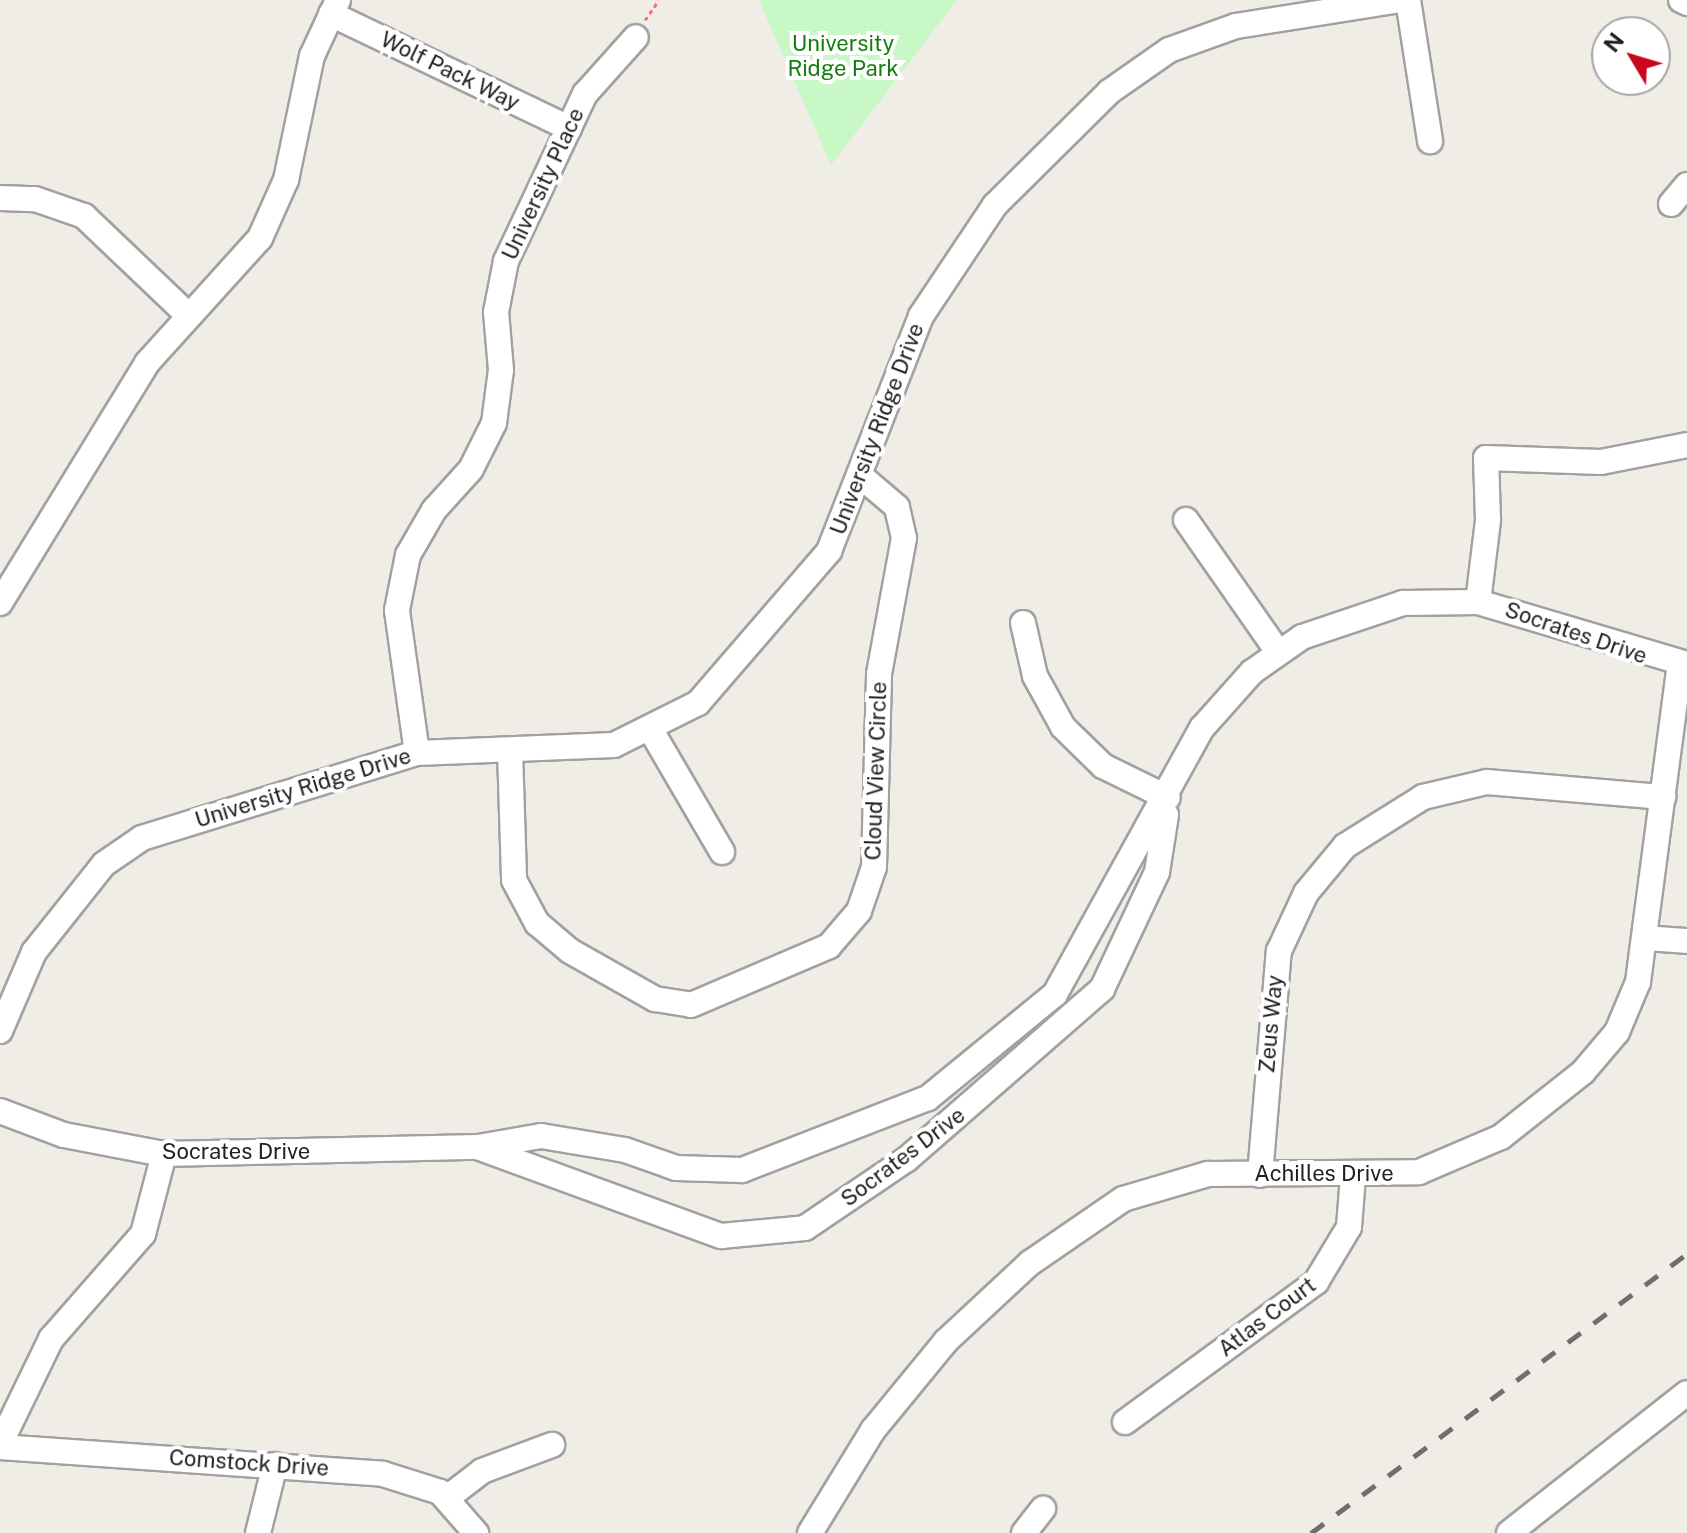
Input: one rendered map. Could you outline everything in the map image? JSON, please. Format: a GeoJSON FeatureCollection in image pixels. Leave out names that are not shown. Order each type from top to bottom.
{"type":"FeatureCollection","features":[{"type":"Feature","properties":{"kind":"street","name":"University Ridge Drive"},"geometry":{"type":"LineString","coordinates":[[0,1031],[34,952],[121,850],[417,753],[583,750],[652,732],[698,703],[810,578],[863,478],[902,361],[943,275],[995,205],[1109,92],[1202,36],[1400,0]]}},
{"type":"Feature","properties":{"kind":"street"},"geometry":{"type":"LineString","coordinates":[[1408,0],[1430,141]]}},
{"type":"Feature","properties":{"kind":"street"},"geometry":{"type":"LineString","coordinates":[[1681,0],[1687,3]]}},
{"type":"Feature","properties":{"kind":"street"},"geometry":{"type":"LineString","coordinates":[[0,603],[122,399],[189,316],[242,264],[276,209],[303,84],[335,7]]}},
{"type":"Feature","properties":{"kind":"street","name":"Wolf Pack Way"},"geometry":{"type":"LineString","coordinates":[[335,7],[569,128]]}},
{"type":"Feature","properties":{"kind":"street","name":"University Place"},"geometry":{"type":"LineString","coordinates":[[417,753],[399,637],[400,583],[418,533],[471,469],[494,423],[498,287],[569,128],[599,72],[636,37]]}},
{"type":"Feature","properties":{"kind":"street"},"geometry":{"type":"LineString","coordinates":[[1671,204],[1687,185]]}},
{"type":"Feature","properties":{"kind":"street"},"geometry":{"type":"LineString","coordinates":[[0,198],[35,199],[84,216],[189,316]]}},
{"type":"Feature","properties":{"kind":"street"},"geometry":{"type":"LineString","coordinates":[[1478,602],[1488,520],[1486,458],[1601,462],[1687,445]]}},
{"type":"Feature","properties":{"kind":"street","name":"Cloud View Circle"},"geometry":{"type":"LineString","coordinates":[[510,750],[514,880],[537,923],[570,951],[655,999],[691,1005],[829,946],[859,911],[874,867],[879,674],[904,538],[897,507],[863,478]]}},
{"type":"Feature","properties":{"kind":"street"},"geometry":{"type":"LineString","coordinates":[[1186,520],[1278,652]]}},
{"type":"Feature","properties":{"kind":"street","name":"Socrates Drive"},"geometry":{"type":"LineString","coordinates":[[0,1111],[64,1135],[164,1154],[478,1147],[541,1136],[625,1150],[676,1168],[742,1170],[928,1098],[1055,994],[1168,798],[1202,728],[1278,652],[1369,610],[1478,602],[1684,664]]}},
{"type":"Feature","properties":{"kind":"street"},"geometry":{"type":"LineString","coordinates":[[1023,623],[1035,676],[1063,727],[1103,766],[1168,798]]}},
{"type":"Feature","properties":{"kind":"street","name":"Achilles Drive"},"geometry":{"type":"LineString","coordinates":[[810,1533],[906,1386],[1030,1263],[1150,1187],[1208,1174],[1353,1176],[1419,1172],[1476,1152],[1583,1072],[1630,1007],[1645,938],[1684,664]]}},
{"type":"Feature","properties":{"kind":"street"},"geometry":{"type":"LineString","coordinates":[[652,732],[722,852]]}},
{"type":"Feature","properties":{"kind":"street","name":"Zeus Way"},"geometry":{"type":"LineString","coordinates":[[1260,1175],[1279,951],[1306,893],[1345,846],[1423,797],[1487,782],[1663,797]]}},
{"type":"Feature","properties":{"kind":"street","name":"Socrates Drive"},"geometry":{"type":"LineString","coordinates":[[478,1147],[721,1236],[805,1228],[907,1159],[1102,989],[1157,872],[1168,798]]}},
{"type":"Feature","properties":{"kind":"street"},"geometry":{"type":"LineString","coordinates":[[1645,938],[1687,941]]}},
{"type":"Feature","properties":{"kind":"street"},"geometry":{"type":"LineString","coordinates":[[0,1445],[51,1339],[143,1234],[164,1154]]}},
{"type":"Feature","properties":{"kind":"street","name":"Atlas Court"},"geometry":{"type":"LineString","coordinates":[[1125,1422],[1316,1282],[1349,1227],[1353,1176]]}},
{"type":"Feature","properties":{"kind":"street"},"geometry":{"type":"LineString","coordinates":[[1509,1533],[1687,1393]]}},
{"type":"Feature","properties":{"kind":"street","name":"Comstock Drive"},"geometry":{"type":"LineString","coordinates":[[0,1445],[383,1474],[447,1498],[476,1533]]}},
{"type":"Feature","properties":{"kind":"street"},"geometry":{"type":"LineString","coordinates":[[447,1498],[482,1471],[552,1445]]}},
{"type":"Feature","properties":{"kind":"street"},"geometry":{"type":"LineString","coordinates":[[258,1533],[275,1465]]}},
{"type":"Feature","properties":{"kind":"street"},"geometry":{"type":"LineString","coordinates":[[1024,1533],[1043,1509]]}},
{"type":"Feature","properties":{"kind":"green space","name":"University Ridge Park"},"geometry":{"type":"Polygon","coordinates":[[[759,0],[957,0],[831,165],[759,0]]]}},
{"type":"Feature","properties":{"kind":"railway"},"geometry":{"type":"LineString","coordinates":[[1311,1533],[1687,1254]]}}]}
